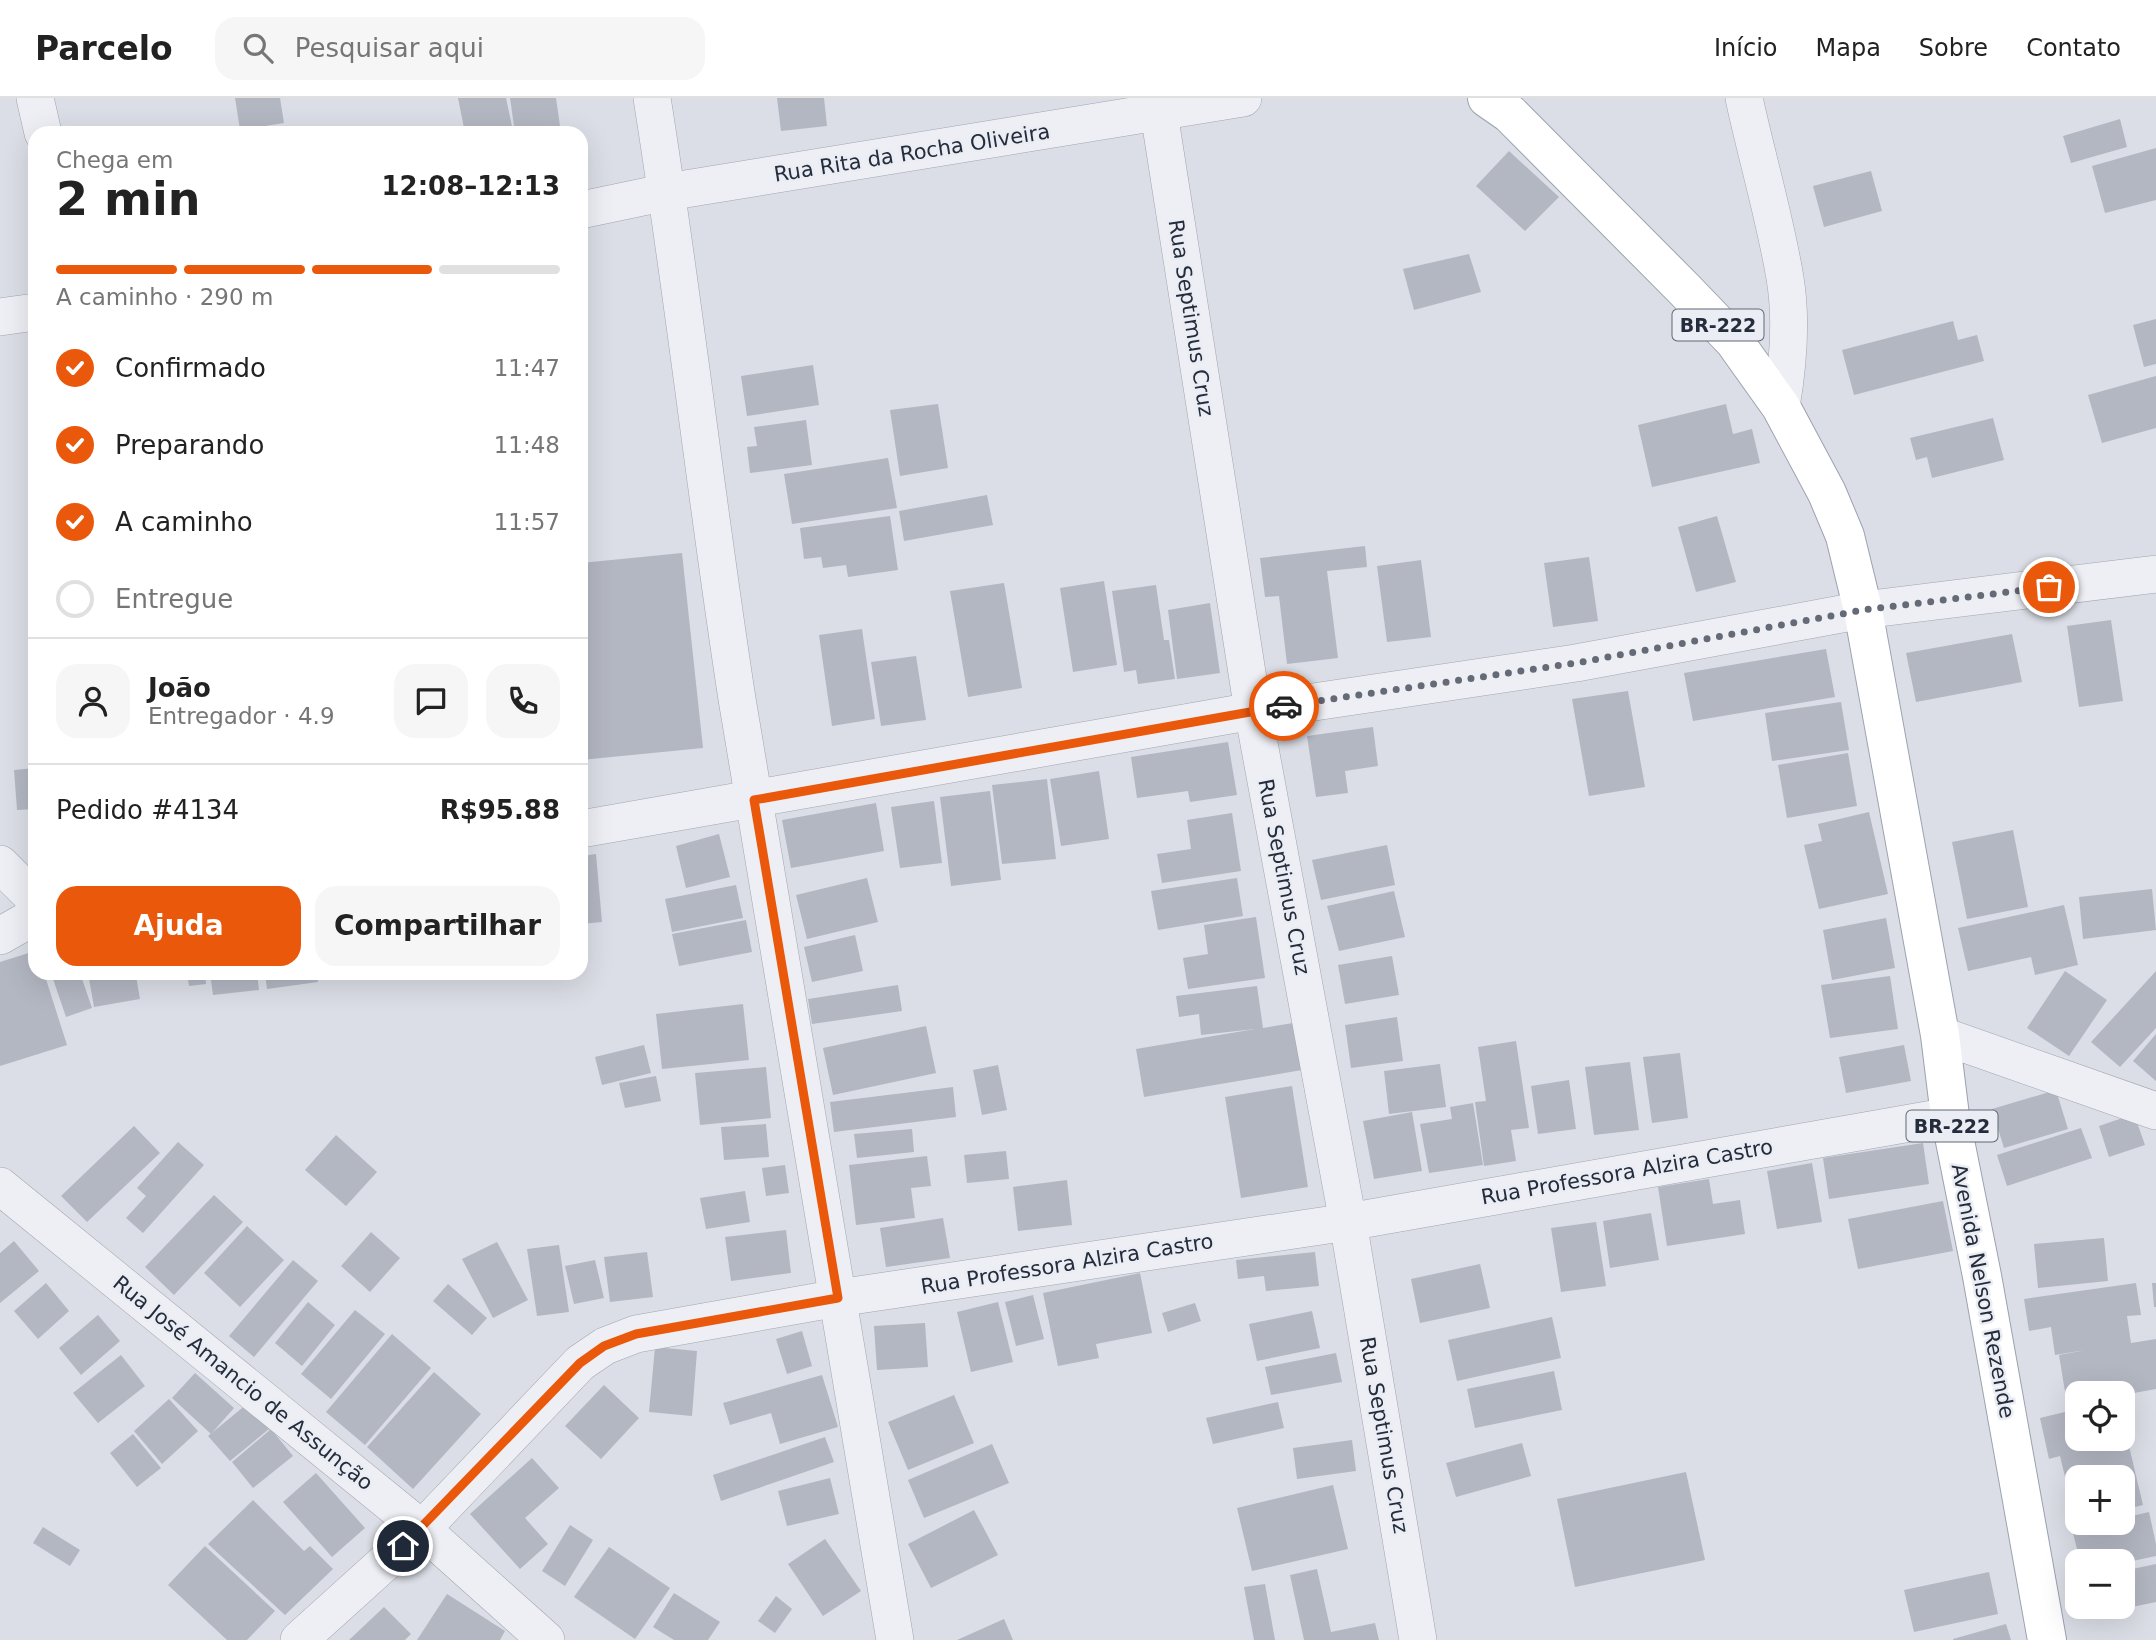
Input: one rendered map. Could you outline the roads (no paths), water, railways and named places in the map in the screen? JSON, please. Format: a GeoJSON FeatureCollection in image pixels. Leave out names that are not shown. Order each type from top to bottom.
{"type":"FeatureCollection","features":[{"type":"Feature","properties":{"kind":"main road","name":"BR-222"},"geometry":{"type":"LineString","coordinates":[[1488,98],[1510,114],[1734,341],[1781,407],[1827,493],[1845,536],[1863,610]]}},
{"type":"Feature","properties":{"kind":"main road","name":"Avenida Nelson Rezende"},"geometry":{"type":"LineString","coordinates":[[1863,610],[1940,1035],[1950,1116],[1982,1276],[2047,1640]]}},
{"type":"Feature","properties":{"kind":"street"},"geometry":{"type":"LineString","coordinates":[[35,98],[41,126]]}},
{"type":"Feature","properties":{"kind":"street"},"geometry":{"type":"LineString","coordinates":[[652,98],[667,192],[718,580],[895,1640]]}},
{"type":"Feature","properties":{"kind":"street","name":"Rua Rita da Rocha Oliveira"},"geometry":{"type":"LineString","coordinates":[[588,209],[667,192],[1242,98]]}},
{"type":"Feature","properties":{"kind":"street"},"geometry":{"type":"LineString","coordinates":[[1744,98],[1785,279],[1788,341],[1786,380],[1781,407]]}},
{"type":"Feature","properties":{"kind":"street","name":"Rua Septimus Cruz"},"geometry":{"type":"LineString","coordinates":[[1159,113],[1253,711],[1348,1222],[1418,1640]]}},
{"type":"Feature","properties":{"kind":"street"},"geometry":{"type":"LineString","coordinates":[[0,317],[28,313]]}},
{"type":"Feature","properties":{"kind":"street"},"geometry":{"type":"LineString","coordinates":[[588,828],[1253,711],[1576,663],[1863,610],[2156,574]]}},
{"type":"Feature","properties":{"kind":"street"},"geometry":{"type":"LineString","coordinates":[[0,864],[28,892]]}},
{"type":"Feature","properties":{"kind":"street"},"geometry":{"type":"LineString","coordinates":[[0,936],[28,920]]}},
{"type":"Feature","properties":{"kind":"street"},"geometry":{"type":"LineString","coordinates":[[1940,1035],[2156,1111]]}},
{"type":"Feature","properties":{"kind":"street","name":"Rua Professora Alzira Castro"},"geometry":{"type":"LineString","coordinates":[[299,1640],[422,1529],[580,1363],[604,1346],[636,1334],[838,1298],[1348,1222],[1950,1116]]}},
{"type":"Feature","properties":{"kind":"street","name":"Rua José Amancio de Assunção"},"geometry":{"type":"LineString","coordinates":[[0,1186],[422,1529],[546,1640]]}}]}
